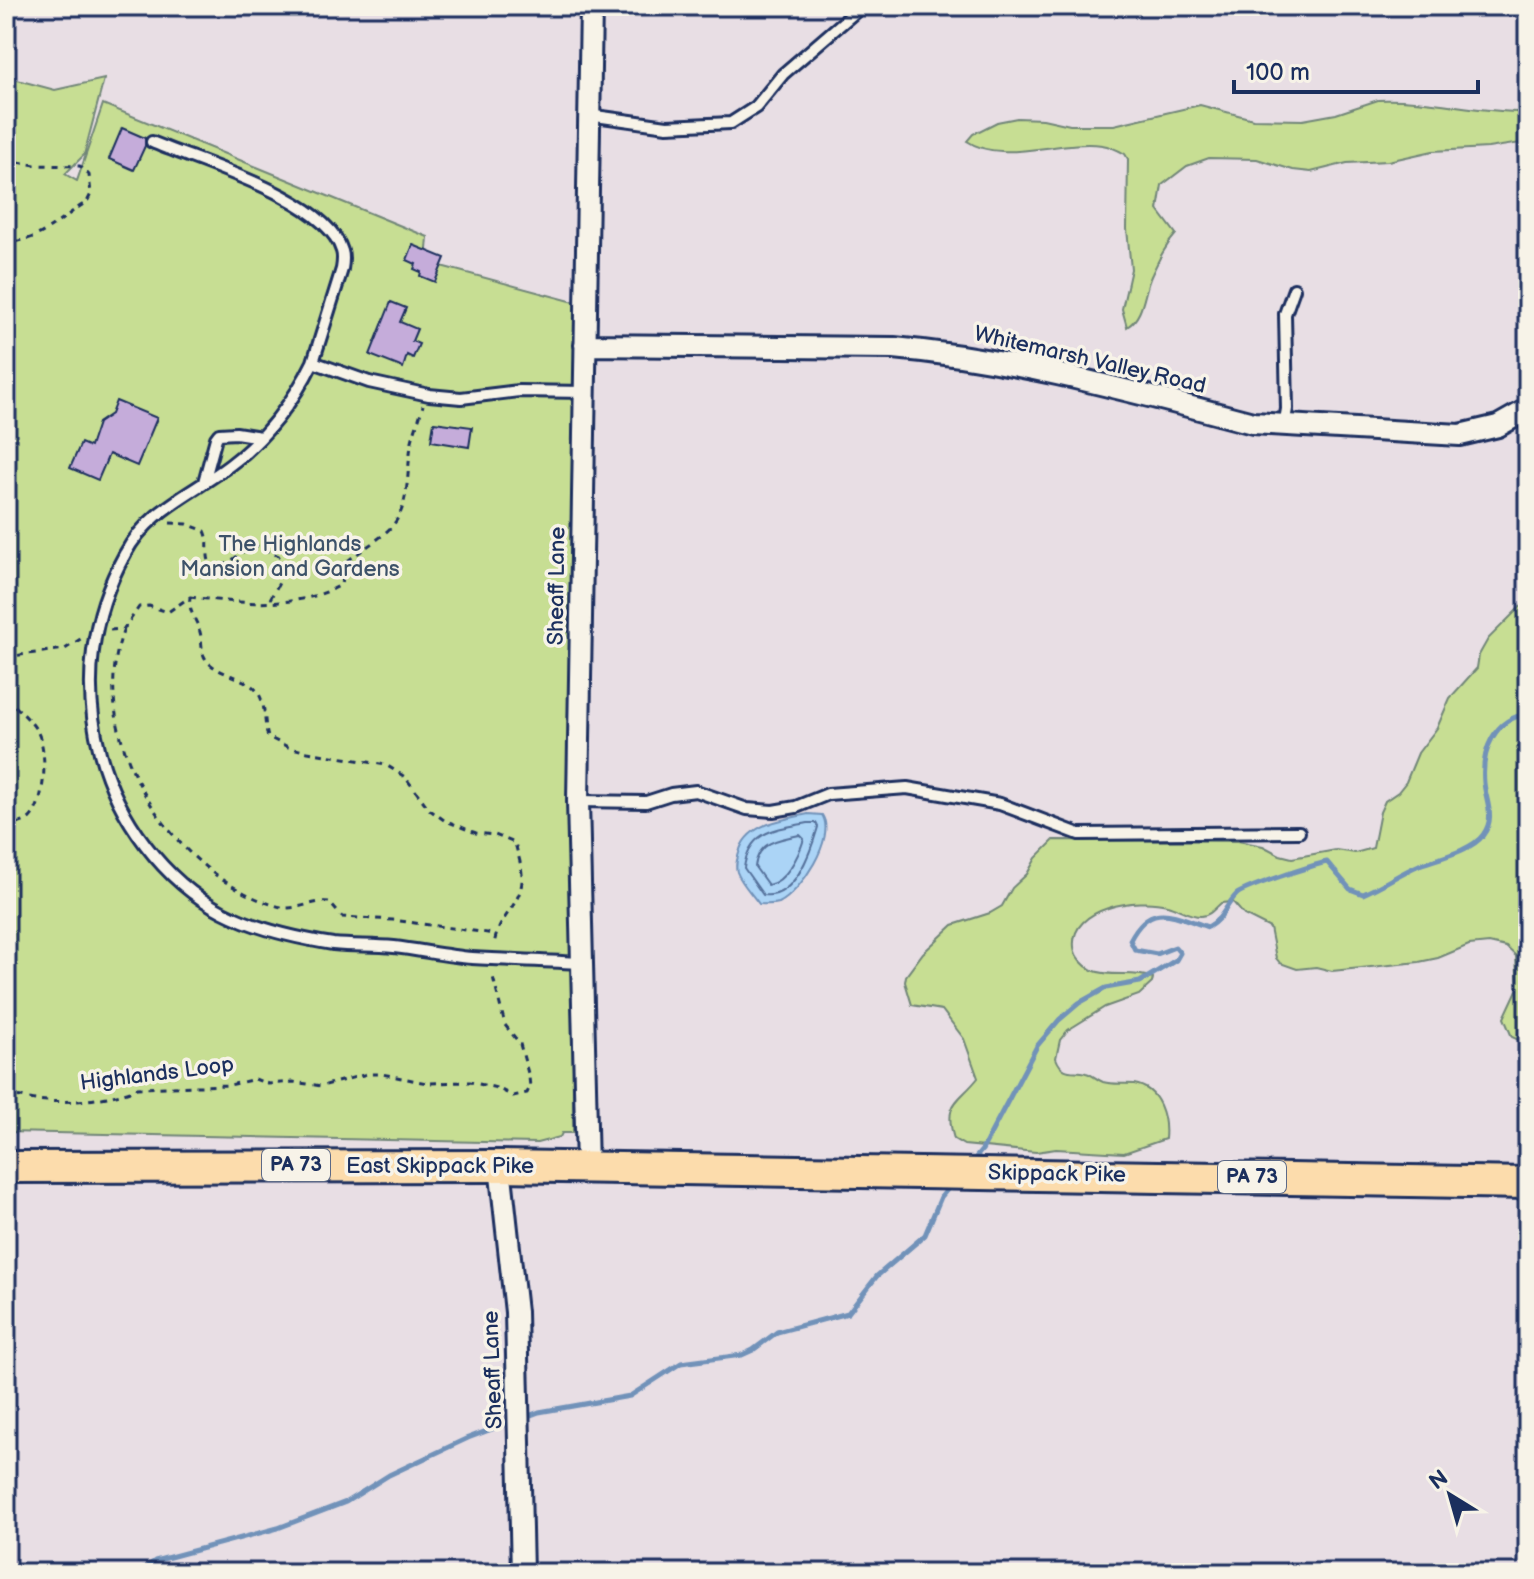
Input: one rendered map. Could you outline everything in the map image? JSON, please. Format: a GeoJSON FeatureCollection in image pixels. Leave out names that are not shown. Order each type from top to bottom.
{"type":"FeatureCollection","features":[{"type":"Feature","properties":{"kind":"main road","name":"East Skippack Pike"},"geometry":{"type":"LineString","coordinates":[[6,1167],[587,1167]]}},
{"type":"Feature","properties":{"kind":"main road","name":"Skippack Pike"},"geometry":{"type":"LineString","coordinates":[[587,1167],[1528,1183]]}},
{"type":"Feature","properties":{"kind":"street","name":"Sheaff Lane"},"geometry":{"type":"LineString","coordinates":[[587,1167],[578,801],[591,6]]}},
{"type":"Feature","properties":{"kind":"street","name":"Whitemarsh Valley Road"},"geometry":{"type":"LineString","coordinates":[[585,345],[894,348],[944,353],[1015,363],[1253,423],[1284,426],[1460,435],[1498,426],[1528,409]]}},
{"type":"Feature","properties":{"kind":"street","name":"Sheaff Lane"},"geometry":{"type":"LineString","coordinates":[[500,1166],[516,1312],[522,1573]]}},
{"type":"Feature","properties":{"kind":"lane"},"geometry":{"type":"LineString","coordinates":[[588,115],[667,126],[731,123],[756,107],[783,74],[862,6]]}},
{"type":"Feature","properties":{"kind":"lane"},"geometry":{"type":"LineString","coordinates":[[152,142],[279,193],[310,212],[338,241],[344,254],[313,362],[304,380],[261,437],[233,463],[170,502],[156,515],[134,538],[112,579],[97,627],[91,660],[91,701],[93,729],[122,810],[154,855],[199,897],[242,920],[292,936],[334,944],[492,959],[581,963]]}},
{"type":"Feature","properties":{"kind":"lane"},"geometry":{"type":"LineString","coordinates":[[1284,426],[1287,409],[1285,314],[1294,289]]}},
{"type":"Feature","properties":{"kind":"lane"},"geometry":{"type":"LineString","coordinates":[[313,362],[369,382],[425,395],[461,398],[519,391],[586,392]]}},
{"type":"Feature","properties":{"kind":"lane"},"geometry":{"type":"LineString","coordinates":[[204,482],[219,434],[261,437]]}},
{"type":"Feature","properties":{"kind":"lane"},"geometry":{"type":"LineString","coordinates":[[578,801],[646,802],[671,794],[696,791],[747,809],[773,811],[796,807],[828,794],[907,788],[1000,804],[1079,834],[1299,832]]}},
{"type":"Feature","properties":{"kind":"path"},"geometry":{"type":"LineString","coordinates":[[6,160],[35,165],[80,166],[89,175],[91,194],[87,202],[33,237],[18,242],[6,241]]}},
{"type":"Feature","properties":{"kind":"path"},"geometry":{"type":"LineString","coordinates":[[425,395],[412,439],[405,501],[395,523],[378,540],[359,550],[344,564],[341,585],[310,599],[236,603],[190,597],[168,612],[149,606],[139,607],[124,629],[115,659],[113,685],[124,748],[149,803],[194,859],[216,877],[282,907],[329,902],[342,917],[393,920],[495,934]]}},
{"type":"Feature","properties":{"kind":"path"},"geometry":{"type":"LineString","coordinates":[[156,515],[170,523],[187,524],[205,531],[209,537],[208,562],[212,567],[227,564],[255,545],[283,558],[285,567],[269,602]]}},
{"type":"Feature","properties":{"kind":"path","name":"Highlands Loop"},"geometry":{"type":"LineString","coordinates":[[6,1099],[16,1095],[37,1100],[103,1098],[137,1088],[230,1085],[255,1079],[268,1084],[293,1082],[322,1086],[367,1074],[427,1083],[470,1082],[497,1088],[513,1096],[527,1093],[530,1087],[520,1044],[505,1025],[492,975],[495,934],[518,898],[523,881],[515,843],[495,835],[476,833],[444,820],[430,810],[405,777],[386,765],[308,752],[268,737],[264,726],[265,710],[257,691],[204,657],[200,632],[189,608],[190,597]]}},
{"type":"Feature","properties":{"kind":"path"},"geometry":{"type":"LineString","coordinates":[[6,657],[65,649],[97,627],[124,629]]}},
{"type":"Feature","properties":{"kind":"path"},"geometry":{"type":"LineString","coordinates":[[6,698],[25,714],[39,733],[44,755],[37,805],[30,817],[6,826]]}},
{"type":"Feature","properties":{"kind":"green space","name":"The Highlands Mansion and Gardens"},"geometry":{"type":"Polygon","coordinates":[[[6,77],[55,90],[104,79],[84,155],[65,174],[77,181],[103,104],[428,237],[426,262],[578,303],[572,785],[573,1133],[562,1133],[560,1137],[537,1143],[6,1132],[6,77]]]}},
{"type":"Feature","properties":{"kind":"green space"},"geometry":{"type":"Polygon","coordinates":[[[1378,100],[1528,112],[1528,142],[1433,151],[1388,161],[1347,163],[1311,172],[1257,159],[1209,158],[1187,166],[1162,185],[1158,210],[1176,234],[1155,268],[1137,317],[1127,327],[1122,309],[1131,269],[1127,229],[1128,159],[1125,154],[1114,148],[1086,144],[997,151],[967,141],[973,134],[997,122],[1017,118],[1043,119],[1070,125],[1114,125],[1200,105],[1253,119],[1303,120],[1336,114],[1378,100]]]}},
{"type":"Feature","properties":{"kind":"green space"},"geometry":{"type":"Polygon","coordinates":[[[1528,599],[1528,1044],[1512,1037],[1504,1018],[1518,988],[1516,956],[1506,947],[1489,943],[1469,945],[1419,962],[1332,971],[1316,967],[1297,969],[1280,963],[1276,958],[1270,928],[1244,915],[1233,902],[1221,903],[1204,916],[1155,903],[1124,904],[1094,914],[1083,922],[1076,933],[1075,951],[1080,961],[1092,970],[1106,974],[1138,974],[1153,978],[1152,983],[1139,995],[1105,1007],[1068,1030],[1060,1040],[1056,1058],[1066,1070],[1088,1074],[1107,1083],[1134,1084],[1150,1091],[1163,1113],[1165,1139],[1124,1153],[1056,1149],[1036,1152],[964,1145],[954,1139],[951,1110],[978,1078],[964,1039],[942,1010],[912,1005],[906,976],[923,953],[953,925],[1002,906],[1012,888],[1054,840],[1238,841],[1263,846],[1292,858],[1336,850],[1355,853],[1373,848],[1385,801],[1406,782],[1418,753],[1437,728],[1450,698],[1477,668],[1479,655],[1488,639],[1528,599]]]}},
{"type":"Feature","properties":{"kind":"water"},"geometry":{"type":"Polygon","coordinates":[[[808,814],[822,815],[825,825],[825,837],[814,864],[797,888],[779,903],[759,904],[737,872],[737,860],[743,843],[749,835],[767,824],[808,814]]]}},
{"type":"Feature","properties":{"kind":"building"},"geometry":{"type":"Polygon","coordinates":[[[122,128],[145,138],[145,146],[134,170],[109,159],[122,128]]]}},
{"type":"Feature","properties":{"kind":"building"},"geometry":{"type":"Polygon","coordinates":[[[413,245],[445,258],[435,282],[420,276],[421,272],[414,269],[416,264],[407,260],[413,245]]]}},
{"type":"Feature","properties":{"kind":"building"},"geometry":{"type":"Polygon","coordinates":[[[391,302],[406,308],[400,322],[417,329],[412,341],[419,344],[413,358],[407,355],[403,368],[370,355],[391,302]]]}},
{"type":"Feature","properties":{"kind":"building"},"geometry":{"type":"Polygon","coordinates":[[[116,401],[157,418],[137,466],[109,454],[98,480],[70,468],[81,443],[90,447],[98,423],[111,414],[116,401]]]}},
{"type":"Feature","properties":{"kind":"building"},"geometry":{"type":"Polygon","coordinates":[[[434,422],[472,427],[469,447],[431,441],[434,422]]]}},
{"type":"Feature","properties":{"kind":"waterway"},"geometry":{"type":"LineString","coordinates":[[971,1163],[982,1150],[1037,1046],[1059,1020],[1079,1003],[1106,988],[1140,982],[1176,960],[1180,953],[1175,947],[1157,954],[1135,950],[1130,940],[1146,919],[1155,915],[1174,915],[1208,927],[1237,894],[1280,876],[1327,862],[1350,889],[1363,894],[1417,866],[1471,846],[1483,835],[1489,822],[1484,771],[1492,738],[1506,722],[1528,714]]}},
{"type":"Feature","properties":{"kind":"waterway"},"geometry":{"type":"LineString","coordinates":[[523,1418],[539,1412],[630,1396],[681,1363],[742,1355],[777,1332],[848,1313],[877,1276],[925,1235],[941,1197],[951,1185]]}},
{"type":"Feature","properties":{"kind":"waterway"},"geometry":{"type":"LineString","coordinates":[[138,1573],[155,1561],[278,1528],[346,1502],[389,1475],[513,1421]]}}]}
